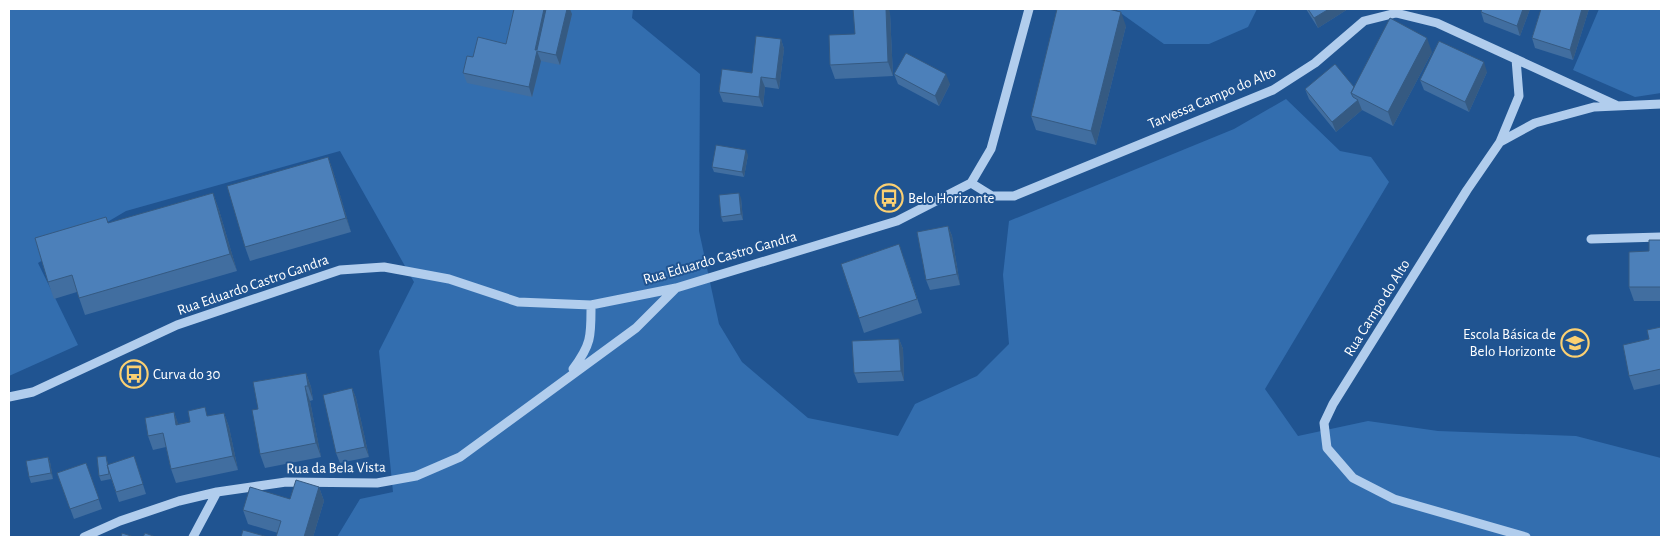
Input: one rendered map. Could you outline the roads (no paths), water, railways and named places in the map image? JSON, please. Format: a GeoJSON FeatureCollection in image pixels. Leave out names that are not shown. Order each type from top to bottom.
{"type":"FeatureCollection","features":[{"type":"Feature","properties":{"kind":"street"},"geometry":{"type":"LineString","coordinates":[[971,183],[991,149],[1029,9]]}},
{"type":"Feature","properties":{"kind":"street","name":"Tarvessa Campo do Alto"},"geometry":{"type":"LineString","coordinates":[[971,183],[992,196],[1014,196],[1273,90],[1315,63],[1364,21],[1396,13],[1437,23],[1618,106]]}},
{"type":"Feature","properties":{"kind":"street"},"geometry":{"type":"LineString","coordinates":[[1500,142],[1519,96],[1516,58]]}},
{"type":"Feature","properties":{"kind":"street","name":"Rua Campo do Alto"},"geometry":{"type":"LineString","coordinates":[[1526,537],[1394,499],[1353,478],[1327,448],[1324,423],[1333,404],[1452,214],[1500,142],[1535,123],[1594,107],[1661,104]]}},
{"type":"Feature","properties":{"kind":"street","name":"Rua Eduardo Castro Gandra"},"geometry":{"type":"LineString","coordinates":[[9,398],[33,392],[177,325],[340,270],[384,266],[449,279],[518,302],[591,304],[676,288],[897,221],[971,183]]}},
{"type":"Feature","properties":{"kind":"street"},"geometry":{"type":"LineString","coordinates":[[1591,240],[1661,237]]}},
{"type":"Feature","properties":{"kind":"street","name":"Rua da Bela Vista"},"geometry":{"type":"LineString","coordinates":[[84,537],[120,521],[171,504],[217,492],[286,482],[377,483],[416,476],[460,456],[636,328],[676,288]]}},
{"type":"Feature","properties":{"kind":"street","name":"Rua da Bela Vista"},"geometry":{"type":"LineString","coordinates":[[567,377],[586,352],[591,335],[591,304]]}},
{"type":"Feature","properties":{"kind":"street"},"geometry":{"type":"LineString","coordinates":[[193,537],[217,492]]}},
{"type":"Feature","properties":{"kind":"place","name":"Belo Horizonte"},"geometry":{"type":"Point","coordinates":[889,198]}},
{"type":"Feature","properties":{"kind":"place","name":"Escola Básica de Belo Horizonte"},"geometry":{"type":"Point","coordinates":[1575,343]}},
{"type":"Feature","properties":{"kind":"place","name":"Curva do 30"},"geometry":{"type":"Point","coordinates":[134,374]}}]}
